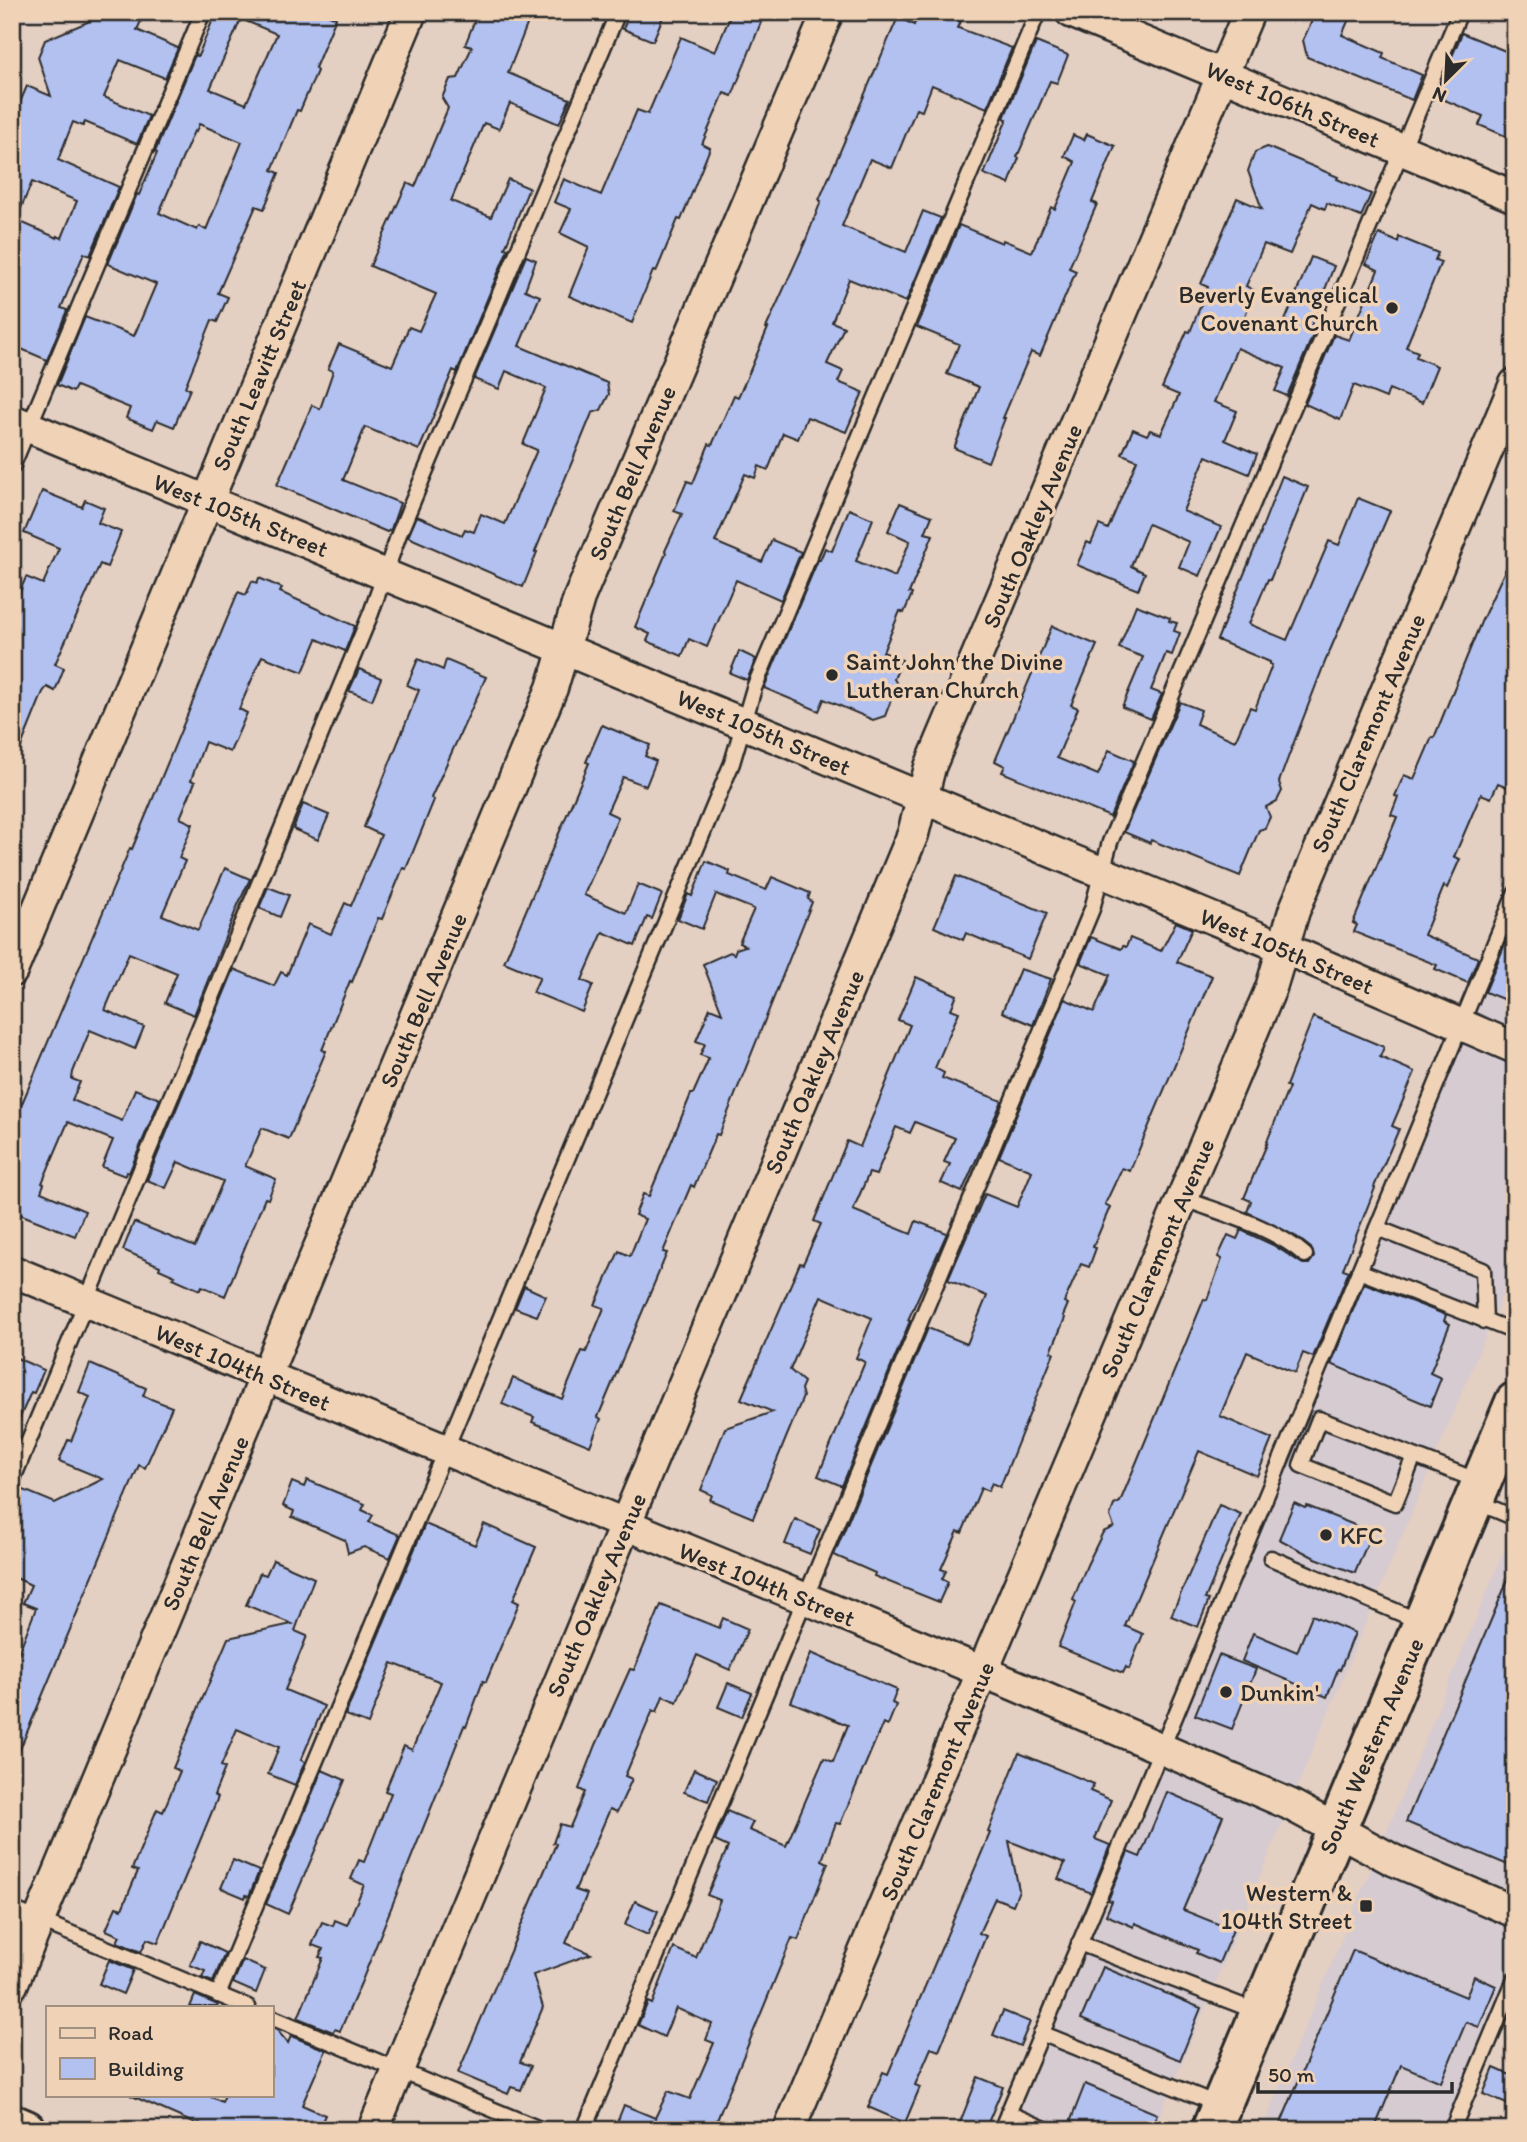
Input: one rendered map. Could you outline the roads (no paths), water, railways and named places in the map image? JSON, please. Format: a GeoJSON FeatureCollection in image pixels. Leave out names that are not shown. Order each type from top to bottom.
{"type":"FeatureCollection","features":[{"type":"Feature","properties":{"kind":"main road","name":"South Western Avenue"},"geometry":{"type":"LineString","coordinates":[[1216,2118],[1515,1402]]}},
{"type":"Feature","properties":{"kind":"main road"},"geometry":{"type":"LineString","coordinates":[[12,2124],[26,2130]]}},
{"type":"Feature","properties":{"kind":"street","name":"South Leavitt Street"},"geometry":{"type":"LineString","coordinates":[[12,971],[411,12]]}},
{"type":"Feature","properties":{"kind":"street","name":"South Bell Avenue"},"geometry":{"type":"LineString","coordinates":[[12,1985],[26,1915],[266,1376],[552,688],[579,598],[828,12]]}},
{"type":"Feature","properties":{"kind":"street","name":"West 106th Street"},"geometry":{"type":"LineString","coordinates":[[1071,12],[1515,197]]}},
{"type":"Feature","properties":{"kind":"street","name":"South Oakley Avenue"},"geometry":{"type":"LineString","coordinates":[[373,2130],[913,834],[930,767],[1249,12]]}},
{"type":"Feature","properties":{"kind":"street","name":"South Claremont Avenue"},"geometry":{"type":"LineString","coordinates":[[789,2130],[1271,988],[1294,912],[1515,384]]}},
{"type":"Feature","properties":{"kind":"street","name":"West 105th Street"},"geometry":{"type":"LineString","coordinates":[[21,424],[1284,948],[1515,1048]]}},
{"type":"Feature","properties":{"kind":"street","name":"West 104th Street"},"geometry":{"type":"LineString","coordinates":[[12,1271],[982,1672],[1289,1804],[1393,1860],[1515,1912]]}},
{"type":"Feature","properties":{"kind":"lane"},"geometry":{"type":"LineString","coordinates":[[12,467],[21,424],[203,12]]}},
{"type":"Feature","properties":{"kind":"lane"},"geometry":{"type":"LineString","coordinates":[[12,1481],[371,613],[399,534],[618,12]]}},
{"type":"Feature","properties":{"kind":"lane"},"geometry":{"type":"LineString","coordinates":[[218,1995],[732,763],[754,688],[1038,12]]}},
{"type":"Feature","properties":{"kind":"lane"},"geometry":{"type":"LineString","coordinates":[[584,2130],[1092,909],[1115,829],[1460,12]]}},
{"type":"Feature","properties":{"kind":"lane"},"geometry":{"type":"LineString","coordinates":[[1000,2130],[1515,894]]}},
{"type":"Feature","properties":{"kind":"lane"},"geometry":{"type":"LineString","coordinates":[[1182,1198],[1291,1243],[1305,1255]]}},
{"type":"Feature","properties":{"kind":"lane"},"geometry":{"type":"LineString","coordinates":[[1377,1228],[1483,1270],[1485,1321]]}},
{"type":"Feature","properties":{"kind":"lane"},"geometry":{"type":"LineString","coordinates":[[1359,1271],[1515,1332]]}},
{"type":"Feature","properties":{"kind":"lane"},"geometry":{"type":"LineString","coordinates":[[1414,1456],[1395,1503],[1301,1465],[1320,1419],[1414,1456],[1477,1491],[1515,1518]]}},
{"type":"Feature","properties":{"kind":"lane"},"geometry":{"type":"LineString","coordinates":[[1271,1558],[1422,1622]]}},
{"type":"Feature","properties":{"kind":"lane"},"geometry":{"type":"LineString","coordinates":[[26,1915],[246,2006]]}},
{"type":"Feature","properties":{"kind":"lane"},"geometry":{"type":"LineString","coordinates":[[1079,1943],[1259,2013]]}},
{"type":"Feature","properties":{"kind":"lane"},"geometry":{"type":"LineString","coordinates":[[1452,2130],[1515,1979]]}},
{"type":"Feature","properties":{"kind":"lane"},"geometry":{"type":"LineString","coordinates":[[273,2018],[542,2130]]}},
{"type":"Feature","properties":{"kind":"lane"},"geometry":{"type":"LineString","coordinates":[[1041,2033],[1216,2118]]}},
{"type":"Feature","properties":{"kind":"lane"},"geometry":{"type":"LineString","coordinates":[[1007,2113],[1047,2130]]}},
{"type":"Feature","properties":{"kind":"place","name":"Beverly Evangelical Covenant Church"},"geometry":{"type":"Point","coordinates":[1392,308]}},
{"type":"Feature","properties":{"kind":"place","name":"Saint John the Divine Lutheran Church"},"geometry":{"type":"Point","coordinates":[832,675]}},
{"type":"Feature","properties":{"kind":"place","name":"KFC"},"geometry":{"type":"Point","coordinates":[1326,1535]}},
{"type":"Feature","properties":{"kind":"place","name":"Dunkin'"},"geometry":{"type":"Point","coordinates":[1226,1692]}},
{"type":"Feature","properties":{"kind":"place","name":"Western & 104th Street"},"geometry":{"type":"Point","coordinates":[1366,1906]}}]}
